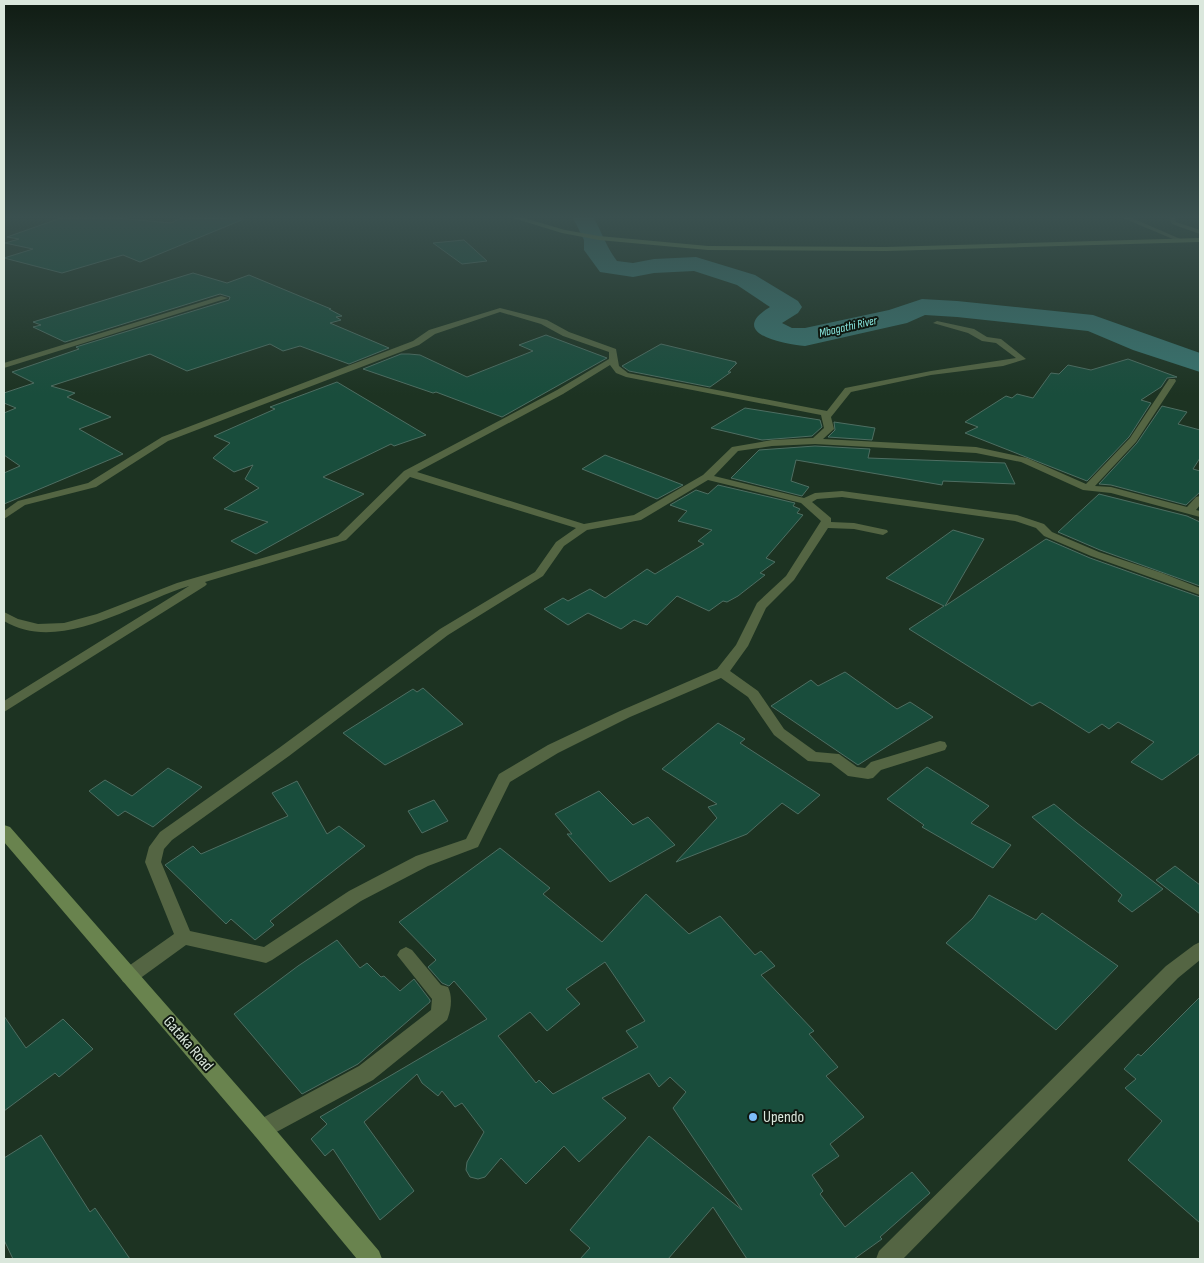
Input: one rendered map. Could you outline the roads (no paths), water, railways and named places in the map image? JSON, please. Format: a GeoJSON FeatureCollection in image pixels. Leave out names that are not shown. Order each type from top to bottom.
{"type":"FeatureCollection","features":[{"type":"Feature","properties":{"kind":"street"},"geometry":{"type":"LineString","coordinates":[[4,366],[224,298]]}},
{"type":"Feature","properties":{"kind":"street"},"geometry":{"type":"LineString","coordinates":[[4,516],[22,503],[51,497],[92,484],[165,439],[416,343],[432,332],[495,310],[505,310],[523,318],[544,322],[566,334],[593,342],[613,351],[612,361],[616,370],[636,378],[820,411],[828,416]]}},
{"type":"Feature","properties":{"kind":"street"},"geometry":{"type":"LineString","coordinates":[[815,441],[828,429],[828,416],[848,390],[931,374],[1003,364],[1022,359],[998,341],[985,340],[971,331],[937,323]]}},
{"type":"Feature","properties":{"kind":"street"},"geometry":{"type":"LineString","coordinates":[[4,616],[14,622],[38,628],[64,627],[101,617],[181,585],[342,538],[408,473],[560,392],[612,361]]}},
{"type":"Feature","properties":{"kind":"street"},"geometry":{"type":"LineString","coordinates":[[1087,488],[1133,440],[1172,381]]}},
{"type":"Feature","properties":{"kind":"street"},"geometry":{"type":"LineString","coordinates":[[184,937],[153,862],[157,848],[166,836],[284,752],[444,632],[538,574],[560,544],[584,527],[637,518],[707,477],[735,449],[772,443],[815,441],[976,450],[1024,460],[1087,488],[1111,490],[1200,514]]}},
{"type":"Feature","properties":{"kind":"street"},"geometry":{"type":"LineString","coordinates":[[408,473],[584,527]]}},
{"type":"Feature","properties":{"kind":"street"},"geometry":{"type":"LineString","coordinates":[[129,976],[184,937],[266,954],[355,896],[422,861],[472,843],[504,778],[554,749],[626,714],[722,672],[742,646],[761,606],[790,578],[827,520],[805,501],[707,477]]}},
{"type":"Feature","properties":{"kind":"street"},"geometry":{"type":"LineString","coordinates":[[805,501],[815,496],[842,494],[1016,518],[1040,526],[1048,534],[1095,554],[1158,575],[1200,592]]}},
{"type":"Feature","properties":{"kind":"street"},"geometry":{"type":"LineString","coordinates":[[1189,512],[1200,499]]}},
{"type":"Feature","properties":{"kind":"street"},"geometry":{"type":"LineString","coordinates":[[808,550],[825,525],[858,525],[883,532]]}},
{"type":"Feature","properties":{"kind":"street"},"geometry":{"type":"LineString","coordinates":[[4,707],[215,575]]}},
{"type":"Feature","properties":{"kind":"street"},"geometry":{"type":"LineString","coordinates":[[722,672],[753,694],[779,732],[813,757],[834,758],[853,772],[868,774],[876,766],[940,746]]}},
{"type":"Feature","properties":{"kind":"street","name":"Gataka Road"},"geometry":{"type":"LineString","coordinates":[[4,831],[262,1129],[371,1259]]}},
{"type":"Feature","properties":{"kind":"street"},"geometry":{"type":"LineString","coordinates":[[887,1259],[1172,972],[1200,950]]}},
{"type":"Feature","properties":{"kind":"street"},"geometry":{"type":"LineString","coordinates":[[262,1129],[366,1073],[440,1014],[442,993],[436,992],[406,954]]}},
{"type":"Feature","properties":{"kind":"waterway","name":"Mbagathi River"},"geometry":{"type":"LineString","coordinates":[[736,277],[746,280],[789,307],[768,320],[769,329],[788,336],[805,337],[897,317],[922,307],[957,309],[1093,323],[1143,344],[1200,363]]}},
{"type":"Feature","properties":{"kind":"place","name":"Upendo"},"geometry":{"type":"Point","coordinates":[753,1117]}}]}
